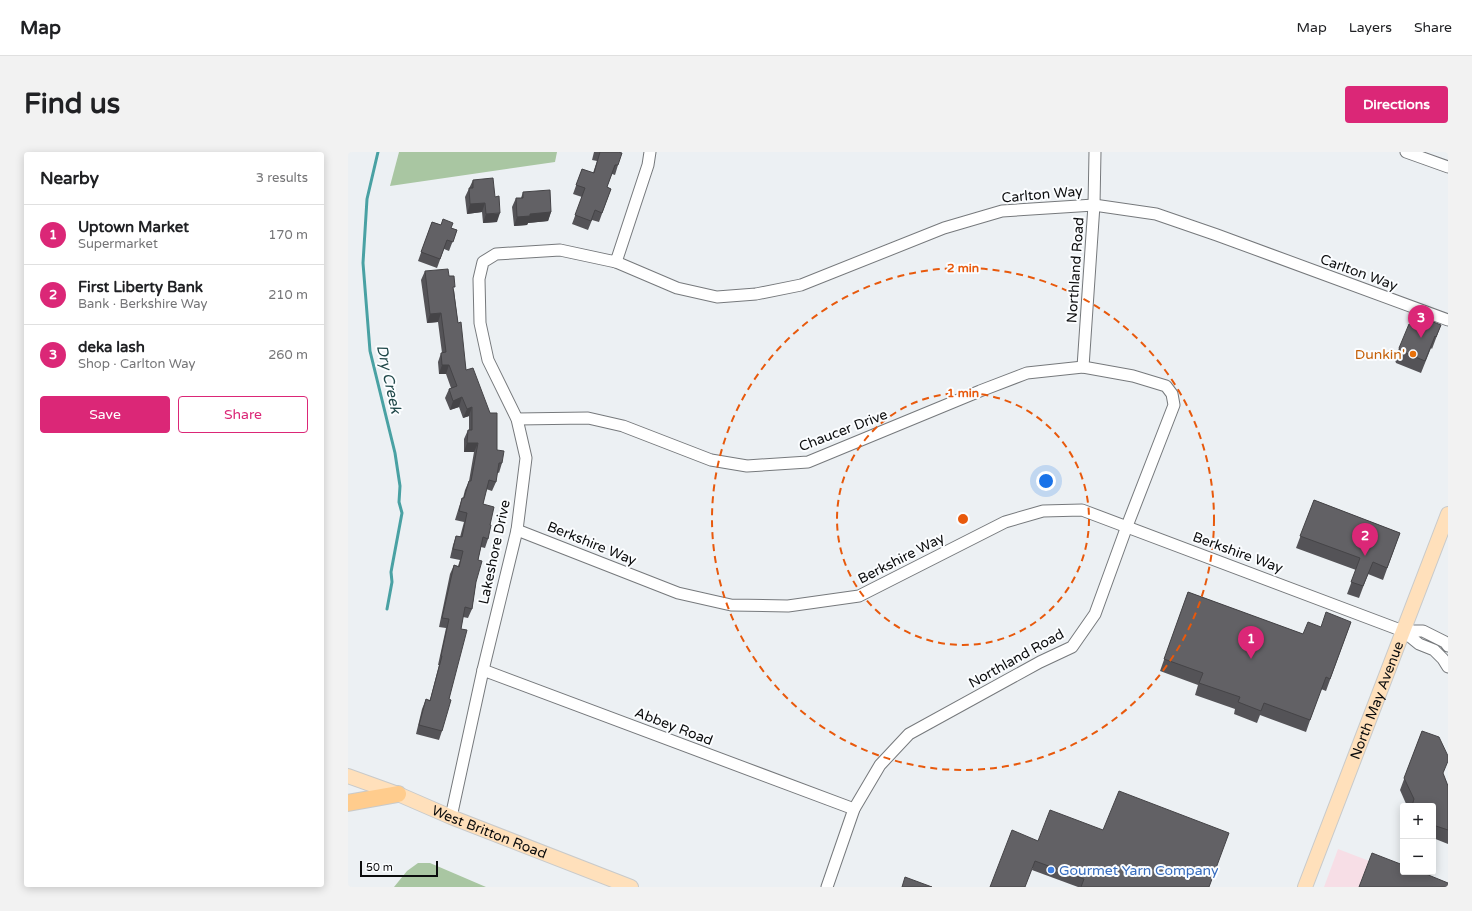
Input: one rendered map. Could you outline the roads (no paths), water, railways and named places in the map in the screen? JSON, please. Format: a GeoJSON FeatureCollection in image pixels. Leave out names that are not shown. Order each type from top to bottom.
{"type":"FeatureCollection","features":[{"type":"Feature","properties":{"kind":"highway"},"geometry":{"type":"LineString","coordinates":[[348,803],[398,794]]}},
{"type":"Feature","properties":{"kind":"main road","name":"North May Avenue"},"geometry":{"type":"LineString","coordinates":[[1305,887],[1448,514]]}},
{"type":"Feature","properties":{"kind":"main road","name":"West Britton Road"},"geometry":{"type":"LineString","coordinates":[[348,776],[398,794],[452,817],[631,887]]}},
{"type":"Feature","properties":{"kind":"street"},"geometry":{"type":"LineString","coordinates":[[616,262],[648,165],[650,152]]}},
{"type":"Feature","properties":{"kind":"street","name":"Northland Road"},"geometry":{"type":"LineString","coordinates":[[1083,367],[1094,205],[1095,152]]}},
{"type":"Feature","properties":{"kind":"street"},"geometry":{"type":"LineString","coordinates":[[1406,152],[1448,167]]}},
{"type":"Feature","properties":{"kind":"street","name":"Carlton Way"},"geometry":{"type":"LineString","coordinates":[[616,262],[677,288],[717,297],[756,294],[801,285],[944,228],[1002,211],[1094,205],[1156,214],[1448,320]]}},
{"type":"Feature","properties":{"kind":"street","name":"Lakeshore Drive"},"geometry":{"type":"LineString","coordinates":[[452,817],[483,670],[517,530],[526,458],[517,419],[488,360],[480,323],[479,279],[483,262],[496,254],[560,250],[616,262]]}},
{"type":"Feature","properties":{"kind":"street","name":"Chaucer Drive"},"geometry":{"type":"LineString","coordinates":[[517,419],[588,418],[623,426],[711,460],[747,466],[808,462],[972,394],[1027,373],[1083,367],[1133,376],[1166,386],[1172,394]]}},
{"type":"Feature","properties":{"kind":"street","name":"Northland Road"},"geometry":{"type":"LineString","coordinates":[[826,887],[854,809],[880,765],[909,734],[1040,662],[1072,647],[1095,614],[1174,405],[1172,394]]}},
{"type":"Feature","properties":{"kind":"street","name":"Berkshire Way"},"geometry":{"type":"LineString","coordinates":[[517,530],[678,593],[731,605],[788,606],[859,596],[1005,522],[1044,511],[1082,510],[1403,631]]}},
{"type":"Feature","properties":{"kind":"street"},"geometry":{"type":"LineString","coordinates":[[1403,631],[1423,631],[1445,642],[1448,646]]}},
{"type":"Feature","properties":{"kind":"street"},"geometry":{"type":"LineString","coordinates":[[1403,631],[1419,644],[1434,650],[1443,659],[1448,667]]}},
{"type":"Feature","properties":{"kind":"street","name":"Abbey Road"},"geometry":{"type":"LineString","coordinates":[[483,670],[854,809]]}},
{"type":"Feature","properties":{"kind":"waterway","name":"Dry Creek"},"geometry":{"type":"LineString","coordinates":[[378,152],[367,199],[363,263],[370,351],[395,453],[400,486],[399,502],[402,513],[391,572],[392,582],[387,609]]}},
{"type":"Feature","properties":{"kind":"place","name":"deka lash"},"geometry":{"type":"Point","coordinates":[1421,338]}},
{"type":"Feature","properties":{"kind":"place","name":"Dunkin'"},"geometry":{"type":"Point","coordinates":[1413,354]}},
{"type":"Feature","properties":{"kind":"place","name":"First Liberty Bank"},"geometry":{"type":"Point","coordinates":[1365,556]}},
{"type":"Feature","properties":{"kind":"place","name":"Uptown Market"},"geometry":{"type":"Point","coordinates":[1251,659]}},
{"type":"Feature","properties":{"kind":"place","name":"Gourmet Yarn Company"},"geometry":{"type":"Point","coordinates":[1051,870]}}]}
